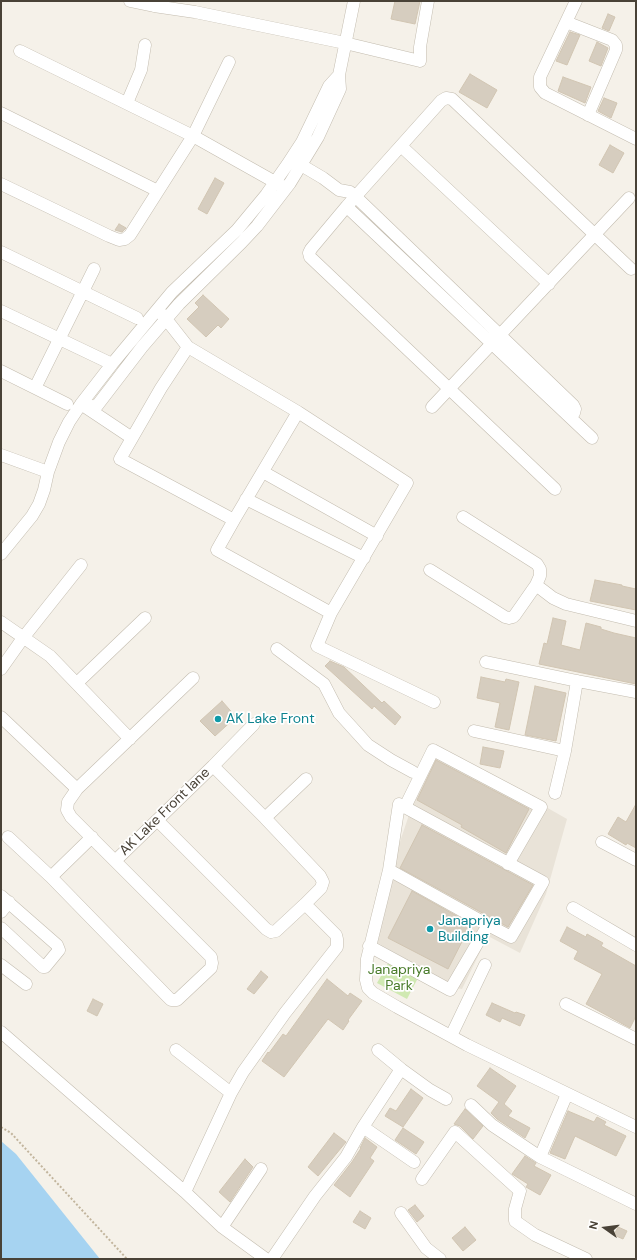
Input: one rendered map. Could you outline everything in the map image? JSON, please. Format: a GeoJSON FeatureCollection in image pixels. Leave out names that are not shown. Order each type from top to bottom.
{"type":"FeatureCollection","features":[{"type":"Feature","properties":{"kind":"street"},"geometry":{"type":"LineString","coordinates":[[130,1],[155,4],[345,43],[420,61],[420,48],[428,1]]}},
{"type":"Feature","properties":{"kind":"street"},"geometry":{"type":"LineString","coordinates":[[81,404],[96,407],[142,347],[166,319],[190,292],[242,242],[286,188],[302,165],[318,137],[340,89],[339,75],[354,1]]}},
{"type":"Feature","properties":{"kind":"street"},"geometry":{"type":"LineString","coordinates":[[576,1],[540,77],[540,87],[545,93],[636,139]]}},
{"type":"Feature","properties":{"kind":"street"},"geometry":{"type":"LineString","coordinates":[[566,22],[612,40],[616,45],[616,50],[588,114]]}},
{"type":"Feature","properties":{"kind":"street"},"geometry":{"type":"LineString","coordinates":[[127,103],[141,70],[145,45]]}},
{"type":"Feature","properties":{"kind":"street"},"geometry":{"type":"LineString","coordinates":[[20,51],[193,136],[286,188]]}},
{"type":"Feature","properties":{"kind":"street"},"geometry":{"type":"LineString","coordinates":[[1,184],[119,240],[125,239],[130,235],[193,136],[229,62]]}},
{"type":"Feature","properties":{"kind":"street"},"geometry":{"type":"LineString","coordinates":[[1,554],[32,516],[39,504],[48,472],[66,429],[81,404],[172,292],[237,230],[266,195],[302,142],[329,86],[339,75]]}},
{"type":"Feature","properties":{"kind":"street"},"geometry":{"type":"LineString","coordinates":[[555,489],[310,257],[309,253],[350,203],[441,101],[446,98],[452,99],[631,269]]}},
{"type":"Feature","properties":{"kind":"street"},"geometry":{"type":"LineString","coordinates":[[1,113],[158,191]]}},
{"type":"Feature","properties":{"kind":"street"},"geometry":{"type":"LineString","coordinates":[[401,146],[548,284]]}},
{"type":"Feature","properties":{"kind":"street"},"geometry":{"type":"LineString","coordinates":[[302,165],[339,190],[342,199],[350,203],[496,339],[592,438]]}},
{"type":"Feature","properties":{"kind":"street"},"geometry":{"type":"LineString","coordinates":[[432,407],[629,198]]}},
{"type":"Feature","properties":{"kind":"street"},"geometry":{"type":"LineString","coordinates":[[1,252],[137,318]]}},
{"type":"Feature","properties":{"kind":"street"},"geometry":{"type":"LineString","coordinates":[[35,388],[94,269]]}},
{"type":"Feature","properties":{"kind":"street"},"geometry":{"type":"LineString","coordinates":[[158,310],[188,347],[298,412],[407,483],[332,613],[318,646],[434,702]]}},
{"type":"Feature","properties":{"kind":"street"},"geometry":{"type":"LineString","coordinates":[[1,311],[112,364]]}},
{"type":"Feature","properties":{"kind":"street"},"geometry":{"type":"LineString","coordinates":[[188,347],[161,388],[120,459],[234,520]]}},
{"type":"Feature","properties":{"kind":"street"},"geometry":{"type":"LineString","coordinates":[[1,371],[67,404]]}},
{"type":"Feature","properties":{"kind":"street"},"geometry":{"type":"LineString","coordinates":[[81,404],[132,438]]}},
{"type":"Feature","properties":{"kind":"street"},"geometry":{"type":"LineString","coordinates":[[298,412],[217,550],[332,613]]}},
{"type":"Feature","properties":{"kind":"street"},"geometry":{"type":"LineString","coordinates":[[1,455],[48,472]]}},
{"type":"Feature","properties":{"kind":"street"},"geometry":{"type":"LineString","coordinates":[[263,472],[377,536]]}},
{"type":"Feature","properties":{"kind":"street"},"geometry":{"type":"LineString","coordinates":[[246,499],[364,558]]}},
{"type":"Feature","properties":{"kind":"street"},"geometry":{"type":"LineString","coordinates":[[430,570],[508,618],[515,615],[536,585],[540,576],[540,569],[537,564],[463,518]]}},
{"type":"Feature","properties":{"kind":"street"},"geometry":{"type":"LineString","coordinates":[[1,669],[23,638],[81,565]]}},
{"type":"Feature","properties":{"kind":"street"},"geometry":{"type":"LineString","coordinates":[[536,585],[553,598],[566,604],[636,621]]}},
{"type":"Feature","properties":{"kind":"street"},"geometry":{"type":"LineString","coordinates":[[77,684],[145,618]]}},
{"type":"Feature","properties":{"kind":"street"},"geometry":{"type":"LineString","coordinates":[[1,622],[50,656],[130,739]]}},
{"type":"Feature","properties":{"kind":"street"},"geometry":{"type":"LineString","coordinates":[[276,649],[324,684],[339,713],[368,745],[413,772]]}},
{"type":"Feature","properties":{"kind":"street"},"geometry":{"type":"LineString","coordinates":[[486,662],[636,692]]}},
{"type":"Feature","properties":{"kind":"street"},"geometry":{"type":"LineString","coordinates":[[1,716],[77,789],[193,678]]}},
{"type":"Feature","properties":{"kind":"street"},"geometry":{"type":"LineString","coordinates":[[555,793],[565,751],[577,681]]}},
{"type":"Feature","properties":{"kind":"street","name":"AK Lake Front lane"},"geometry":{"type":"LineString","coordinates":[[77,789],[68,802],[67,810],[71,817],[115,861],[254,724]]}},
{"type":"Feature","properties":{"kind":"street"},"geometry":{"type":"LineString","coordinates":[[474,731],[565,751]]}},
{"type":"Feature","properties":{"kind":"street"},"geometry":{"type":"LineString","coordinates":[[405,807],[433,750],[541,807],[508,864]]}},
{"type":"Feature","properties":{"kind":"street"},"geometry":{"type":"LineString","coordinates":[[157,820],[266,929],[271,932],[276,931],[305,904],[321,888],[323,882],[320,876],[265,818],[212,766]]}},
{"type":"Feature","properties":{"kind":"street"},"geometry":{"type":"LineString","coordinates":[[265,818],[306,779]]}},
{"type":"Feature","properties":{"kind":"street"},"geometry":{"type":"LineString","coordinates":[[389,870],[511,937],[543,882],[399,804],[389,870],[369,946],[366,980],[368,988],[372,993],[452,1036],[636,1127]]}},
{"type":"Feature","properties":{"kind":"street"},"geometry":{"type":"LineString","coordinates":[[8,836],[51,877],[171,1000],[176,1000],[211,968],[211,957],[115,861]]}},
{"type":"Feature","properties":{"kind":"street"},"geometry":{"type":"LineString","coordinates":[[51,877],[92,837]]}},
{"type":"Feature","properties":{"kind":"street"},"geometry":{"type":"LineString","coordinates":[[602,842],[636,860]]}},
{"type":"Feature","properties":{"kind":"street"},"geometry":{"type":"LineString","coordinates":[[1,912],[5,899],[57,945],[59,950],[45,967],[43,967],[1,928]]}},
{"type":"Feature","properties":{"kind":"street"},"geometry":{"type":"LineString","coordinates":[[185,1192],[226,1103],[243,1072],[285,1013],[337,947],[336,935],[305,904]]}},
{"type":"Feature","properties":{"kind":"street"},"geometry":{"type":"LineString","coordinates":[[573,908],[636,945]]}},
{"type":"Feature","properties":{"kind":"street"},"geometry":{"type":"LineString","coordinates":[[369,946],[450,990],[488,925]]}},
{"type":"Feature","properties":{"kind":"street"},"geometry":{"type":"LineString","coordinates":[[1,965],[26,984]]}},
{"type":"Feature","properties":{"kind":"street"},"geometry":{"type":"LineString","coordinates":[[452,1036],[485,965]]}},
{"type":"Feature","properties":{"kind":"street"},"geometry":{"type":"LineString","coordinates":[[566,1004],[636,1039]]}},
{"type":"Feature","properties":{"kind":"street"},"geometry":{"type":"LineString","coordinates":[[1,1032],[185,1192],[222,1227],[266,1259]]}},
{"type":"Feature","properties":{"kind":"street"},"geometry":{"type":"LineString","coordinates":[[176,1050],[226,1103]]}},
{"type":"Feature","properties":{"kind":"street"},"geometry":{"type":"LineString","coordinates":[[378,1050],[400,1069],[430,1090],[446,1099]]}},
{"type":"Feature","properties":{"kind":"street"},"geometry":{"type":"LineString","coordinates":[[272,1259],[308,1209],[315,1196],[346,1157],[363,1127],[400,1069]]}},
{"type":"Feature","properties":{"kind":"street"},"geometry":{"type":"LineString","coordinates":[[540,1157],[567,1094]]}},
{"type":"Feature","properties":{"kind":"street"},"geometry":{"type":"LineString","coordinates":[[471,1105],[492,1125],[540,1157],[636,1204]]}},
{"type":"Feature","properties":{"kind":"street"},"geometry":{"type":"LineString","coordinates":[[363,1127],[414,1162]]}},
{"type":"Feature","properties":{"kind":"street"},"geometry":{"type":"LineString","coordinates":[[422,1179],[455,1132],[520,1191],[515,1209],[515,1220],[535,1235],[586,1259]]}},
{"type":"Feature","properties":{"kind":"street"},"geometry":{"type":"LineString","coordinates":[[222,1227],[261,1169]]}},
{"type":"Feature","properties":{"kind":"street"},"geometry":{"type":"LineString","coordinates":[[401,1213],[426,1248],[440,1259]]}},
{"type":"Feature","properties":{"kind":"path"},"geometry":{"type":"LineString","coordinates":[[1,1127],[11,1133],[127,1259]]}},
{"type":"Feature","properties":{"kind":"shaded area"},"geometry":{"type":"Polygon","coordinates":[[[435,744],[567,819],[546,894],[520,953],[488,936],[462,989],[456,988],[376,942],[387,880],[409,815],[417,779],[435,744]]]}},
{"type":"Feature","properties":{"kind":"green space","name":"Janapriya Park"},"geometry":{"type":"Polygon","coordinates":[[[391,958],[420,974],[407,999],[377,983],[391,958]]]}},
{"type":"Feature","properties":{"kind":"water"},"geometry":{"type":"Polygon","coordinates":[[[1,1141],[16,1154],[100,1259],[1,1259],[1,1141]]]}},
{"type":"Feature","properties":{"kind":"building"},"geometry":{"type":"Polygon","coordinates":[[[395,1],[420,1],[415,24],[391,19],[395,1]]]}},
{"type":"Feature","properties":{"kind":"building"},"geometry":{"type":"Polygon","coordinates":[[[608,14],[615,17],[609,31],[602,28],[608,14]]]}},
{"type":"Feature","properties":{"kind":"building"},"geometry":{"type":"Polygon","coordinates":[[[570,32],[580,35],[567,65],[556,61],[570,32]]]}},
{"type":"Feature","properties":{"kind":"building"},"geometry":{"type":"Polygon","coordinates":[[[597,42],[608,48],[601,66],[589,61],[597,42]]]}},
{"type":"Feature","properties":{"kind":"building"},"geometry":{"type":"Polygon","coordinates":[[[470,74],[497,90],[487,108],[459,92],[470,74]]]}},
{"type":"Feature","properties":{"kind":"building"},"geometry":{"type":"Polygon","coordinates":[[[563,77],[591,87],[585,103],[558,91],[563,77]]]}},
{"type":"Feature","properties":{"kind":"building"},"geometry":{"type":"Polygon","coordinates":[[[604,98],[617,103],[611,118],[598,111],[604,98]]]}},
{"type":"Feature","properties":{"kind":"building"},"geometry":{"type":"Polygon","coordinates":[[[610,145],[624,153],[613,173],[599,165],[610,145]]]}},
{"type":"Feature","properties":{"kind":"building"},"geometry":{"type":"Polygon","coordinates":[[[215,178],[224,183],[207,214],[198,209],[215,178]]]}},
{"type":"Feature","properties":{"kind":"building"},"geometry":{"type":"Polygon","coordinates":[[[119,224],[126,228],[122,232],[115,230],[119,224]]]}},
{"type":"Feature","properties":{"kind":"building"},"geometry":{"type":"Polygon","coordinates":[[[203,295],[229,319],[221,328],[218,325],[206,337],[187,319],[199,307],[195,303],[203,295]]]}},
{"type":"Feature","properties":{"kind":"building"},"geometry":{"type":"Polygon","coordinates":[[[595,580],[636,589],[636,610],[590,601],[595,580]]]}},
{"type":"Feature","properties":{"kind":"building"},"geometry":{"type":"Polygon","coordinates":[[[553,618],[566,621],[561,645],[580,650],[586,623],[601,627],[601,629],[614,633],[636,638],[636,684],[539,664],[544,643],[547,644],[553,618]]]}},
{"type":"Feature","properties":{"kind":"building"},"geometry":{"type":"Polygon","coordinates":[[[330,661],[344,667],[382,703],[384,701],[401,717],[395,725],[374,706],[372,709],[325,666],[330,661]]]}},
{"type":"Feature","properties":{"kind":"building"},"geometry":{"type":"Polygon","coordinates":[[[481,677],[505,682],[506,679],[519,682],[509,730],[495,727],[500,703],[477,698],[481,677]]]}},
{"type":"Feature","properties":{"kind":"building"},"geometry":{"type":"Polygon","coordinates":[[[535,686],[566,693],[556,741],[525,735],[535,686]]]}},
{"type":"Feature","properties":{"kind":"building","name":"AK Lake Front"},"geometry":{"type":"Polygon","coordinates":[[[222,701],[236,717],[215,736],[200,721],[222,701]]]}},
{"type":"Feature","properties":{"kind":"building"},"geometry":{"type":"Polygon","coordinates":[[[483,747],[504,751],[500,768],[480,764],[483,747]]]}},
{"type":"Feature","properties":{"kind":"building"},"geometry":{"type":"Polygon","coordinates":[[[436,760],[529,809],[506,853],[461,827],[462,825],[417,800],[436,760]]]}},
{"type":"Feature","properties":{"kind":"building"},"geometry":{"type":"Polygon","coordinates":[[[636,804],[636,848],[627,843],[626,845],[608,834],[618,817],[626,822],[636,804]]]}},
{"type":"Feature","properties":{"kind":"building"},"geometry":{"type":"Polygon","coordinates":[[[422,825],[533,885],[508,927],[400,868],[422,825]]]}},
{"type":"Feature","properties":{"kind":"building","name":"Janapriya Building"},"geometry":{"type":"Polygon","coordinates":[[[412,891],[471,924],[448,969],[388,938],[412,891]]]}},
{"type":"Feature","properties":{"kind":"building"},"geometry":{"type":"Polygon","coordinates":[[[567,927],[586,937],[587,934],[603,943],[601,946],[636,966],[636,1016],[630,1028],[586,1004],[602,974],[574,959],[578,951],[560,941],[567,927]]]}},
{"type":"Feature","properties":{"kind":"building"},"geometry":{"type":"Polygon","coordinates":[[[261,971],[268,977],[254,994],[247,989],[261,971]]]}},
{"type":"Feature","properties":{"kind":"building"},"geometry":{"type":"Polygon","coordinates":[[[327,979],[348,996],[350,993],[362,1001],[348,1020],[349,1021],[343,1030],[328,1019],[284,1077],[262,1061],[283,1034],[286,1036],[327,979]]]}},
{"type":"Feature","properties":{"kind":"building"},"geometry":{"type":"Polygon","coordinates":[[[93,999],[103,1004],[97,1016],[87,1011],[93,999]]]}},
{"type":"Feature","properties":{"kind":"building"},"geometry":{"type":"Polygon","coordinates":[[[492,1003],[515,1013],[525,1015],[520,1026],[502,1018],[500,1022],[486,1015],[492,1003]]]}},
{"type":"Feature","properties":{"kind":"building"},"geometry":{"type":"Polygon","coordinates":[[[490,1068],[516,1086],[504,1104],[512,1111],[508,1116],[530,1128],[525,1138],[497,1119],[491,1113],[499,1102],[477,1086],[490,1068]]]}},
{"type":"Feature","properties":{"kind":"building"},"geometry":{"type":"Polygon","coordinates":[[[411,1089],[423,1098],[403,1127],[385,1116],[390,1108],[396,1111],[411,1089]]]}},
{"type":"Feature","properties":{"kind":"building"},"geometry":{"type":"Polygon","coordinates":[[[465,1109],[483,1126],[473,1139],[460,1126],[454,1124],[465,1109]]]}},
{"type":"Feature","properties":{"kind":"building"},"geometry":{"type":"Polygon","coordinates":[[[568,1111],[594,1122],[597,1117],[606,1122],[604,1125],[626,1136],[616,1156],[575,1136],[565,1159],[550,1153],[568,1111]]]}},
{"type":"Feature","properties":{"kind":"building"},"geometry":{"type":"Polygon","coordinates":[[[403,1128],[424,1142],[416,1154],[395,1140],[403,1128]]]}},
{"type":"Feature","properties":{"kind":"building"},"geometry":{"type":"Polygon","coordinates":[[[334,1133],[346,1142],[318,1176],[308,1167],[334,1133]]]}},
{"type":"Feature","properties":{"kind":"building"},"geometry":{"type":"Polygon","coordinates":[[[365,1138],[377,1147],[370,1158],[374,1161],[350,1197],[334,1185],[352,1162],[361,1148],[365,1138]]]}},
{"type":"Feature","properties":{"kind":"building"},"geometry":{"type":"Polygon","coordinates":[[[525,1156],[536,1163],[534,1166],[551,1175],[540,1195],[526,1187],[528,1184],[512,1174],[525,1156]]]}},
{"type":"Feature","properties":{"kind":"building"},"geometry":{"type":"Polygon","coordinates":[[[245,1159],[253,1167],[230,1202],[219,1192],[245,1159]]]}},
{"type":"Feature","properties":{"kind":"building"},"geometry":{"type":"Polygon","coordinates":[[[415,1205],[424,1216],[417,1222],[408,1210],[415,1205]]]}},
{"type":"Feature","properties":{"kind":"building"},"geometry":{"type":"Polygon","coordinates":[[[360,1211],[371,1218],[365,1229],[353,1222],[360,1211]]]}},
{"type":"Feature","properties":{"kind":"building"},"geometry":{"type":"Polygon","coordinates":[[[465,1227],[476,1240],[463,1251],[452,1238],[465,1227]]]}},
{"type":"Feature","properties":{"kind":"building"},"geometry":{"type":"Polygon","coordinates":[[[618,1227],[627,1231],[623,1239],[614,1235],[618,1227]]]}},
{"type":"Feature","properties":{"kind":"place","name":"AK Lake Front"},"geometry":{"type":"Point","coordinates":[218,719]}},
{"type":"Feature","properties":{"kind":"place","name":"Janapriya Building"},"geometry":{"type":"Point","coordinates":[430,929]}}]}
